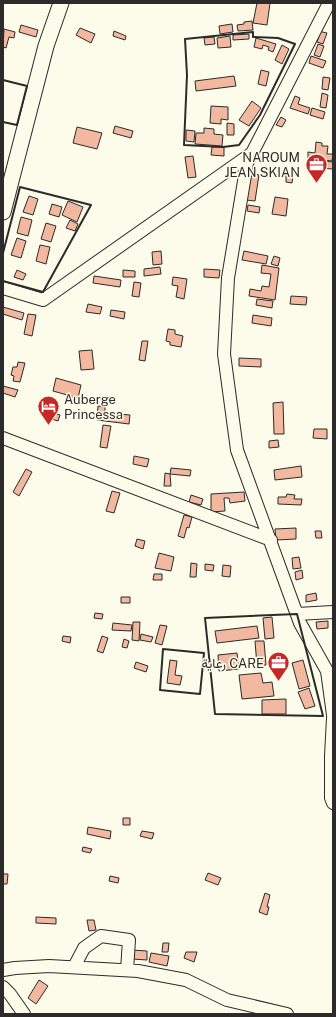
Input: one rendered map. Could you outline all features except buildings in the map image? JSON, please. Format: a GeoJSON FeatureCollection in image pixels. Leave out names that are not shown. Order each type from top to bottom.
{"type":"FeatureCollection","features":[{"type":"Feature","properties":{"kind":"main road"},"geometry":{"type":"LineString","coordinates":[[3,212],[7,176],[46,46],[61,3]]}},
{"type":"Feature","properties":{"kind":"street"},"geometry":{"type":"LineString","coordinates":[[329,3],[247,163],[228,278],[224,354],[237,450],[300,623],[328,671],[333,715]]}},
{"type":"Feature","properties":{"kind":"street"},"geometry":{"type":"LineString","coordinates":[[3,288],[43,300],[252,153]]}},
{"type":"Feature","properties":{"kind":"street"},"geometry":{"type":"LineString","coordinates":[[3,438],[271,540]]}},
{"type":"Feature","properties":{"kind":"street"},"geometry":{"type":"LineString","coordinates":[[297,614],[333,612]]}},
{"type":"Feature","properties":{"kind":"street"},"geometry":{"type":"LineString","coordinates":[[333,718],[331,798],[333,803]]}},
{"type":"Feature","properties":{"kind":"street"},"geometry":{"type":"LineString","coordinates":[[74,967],[84,948],[101,936],[128,940],[127,970]]}},
{"type":"Feature","properties":{"kind":"street"},"geometry":{"type":"LineString","coordinates":[[3,970],[49,966],[138,971],[186,980],[227,1000],[287,1014]]}},
{"type":"Feature","properties":{"kind":"street"},"geometry":{"type":"LineString","coordinates":[[3,987],[10,994],[24,1014]]}},
{"type":"Feature","properties":{"kind":"wall"},"geometry":{"type":"LineString","coordinates":[[253,32],[253,37],[278,38],[295,44],[260,115],[239,145],[223,147],[184,145],[187,75],[185,39],[253,32]]}},
{"type":"Feature","properties":{"kind":"wall"},"geometry":{"type":"LineString","coordinates":[[3,80],[27,86],[17,125],[3,122]]}},
{"type":"Feature","properties":{"kind":"wall"},"geometry":{"type":"LineString","coordinates":[[3,253],[20,187],[91,205],[43,292],[3,281]]}},
{"type":"Feature","properties":{"kind":"wall"},"geometry":{"type":"LineString","coordinates":[[297,614],[323,716],[215,714],[205,618],[297,614]]}},
{"type":"Feature","properties":{"kind":"wall"},"geometry":{"type":"LineString","coordinates":[[163,649],[204,653],[200,694],[160,690],[163,649]]}},
{"type":"Feature","properties":{"kind":"place","name":"NAROUM JEAN SKIAN"},"geometry":{"type":"Point","coordinates":[316,184]}},
{"type":"Feature","properties":{"kind":"place","name":"Auberge Princessa"},"geometry":{"type":"Point","coordinates":[48,426]}},
{"type":"Feature","properties":{"kind":"place","name":"رعاية CARE"},"geometry":{"type":"Point","coordinates":[279,682]}}]}
